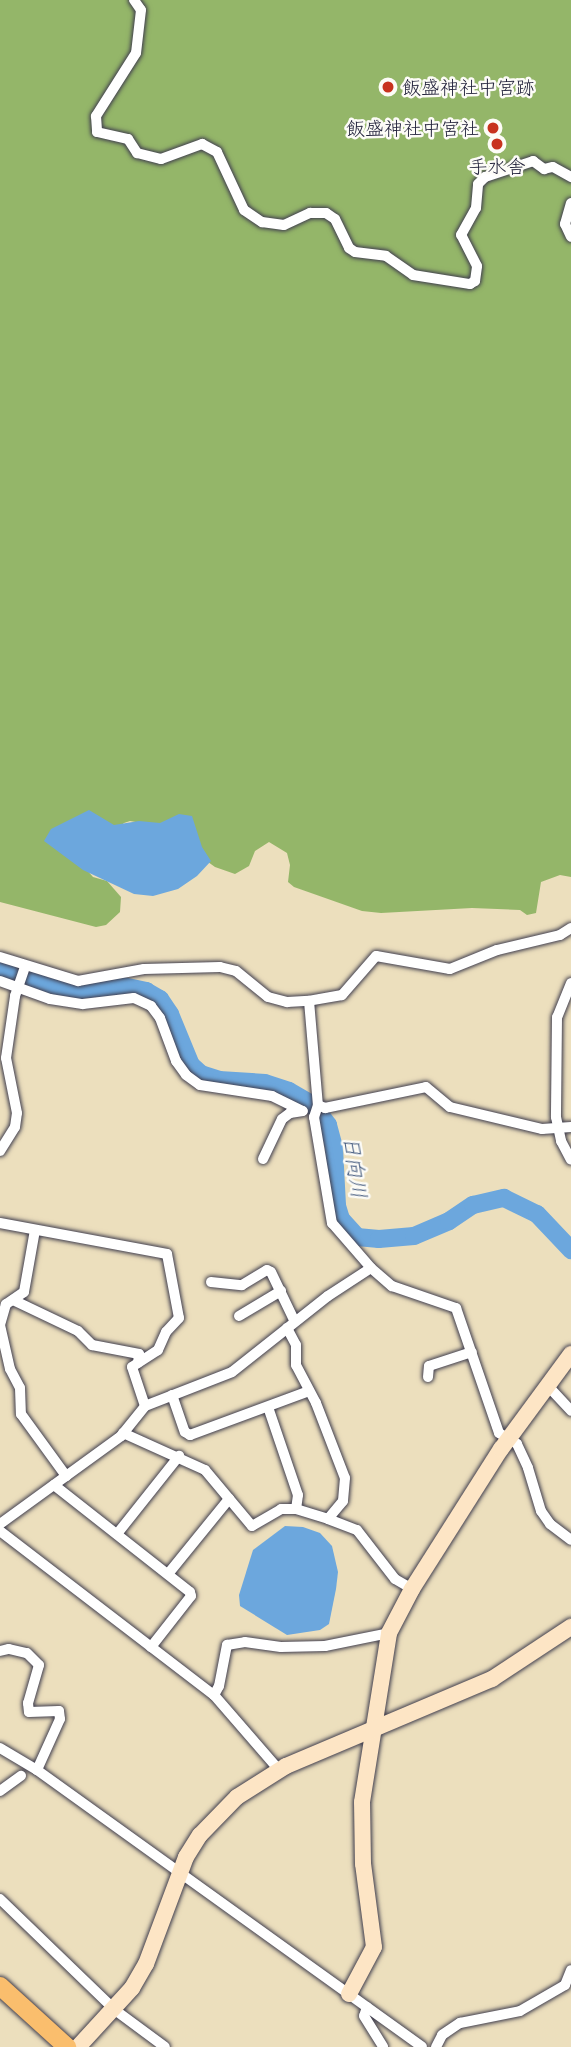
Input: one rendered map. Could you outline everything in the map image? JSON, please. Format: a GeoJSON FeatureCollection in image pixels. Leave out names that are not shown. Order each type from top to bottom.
{"type":"FeatureCollection","features":[{"type":"Feature","properties":{"kind":"main road"},"geometry":{"type":"LineString","coordinates":[[0,1986],[67,2047]]}},
{"type":"Feature","properties":{"kind":"street"},"geometry":{"type":"LineString","coordinates":[[134,0],[141,10],[136,53],[96,116],[97,132],[128,139],[137,153],[161,159],[202,144],[217,152],[244,211],[262,222],[284,225],[310,213],[326,213],[335,219],[349,248],[355,253],[386,256],[413,275],[470,284],[475,281],[477,266],[461,235],[463,226],[476,208],[478,184],[485,177],[533,161],[544,169],[551,180]]}},
{"type":"Feature","properties":{"kind":"street"},"geometry":{"type":"LineString","coordinates":[[544,169],[553,167],[571,177]]}},
{"type":"Feature","properties":{"kind":"street"},"geometry":{"type":"LineString","coordinates":[[571,203],[565,224],[571,237]]}},
{"type":"Feature","properties":{"kind":"street"},"geometry":{"type":"LineString","coordinates":[[0,957],[25,967],[78,981],[144,969],[220,967],[236,971],[268,997],[287,1002],[342,995],[376,956],[450,969],[496,950],[561,934],[571,928]]}},
{"type":"Feature","properties":{"kind":"street"},"geometry":{"type":"LineString","coordinates":[[0,1151],[15,1127],[17,1112],[6,1058],[17,989],[25,967]]}},
{"type":"Feature","properties":{"kind":"street"},"geometry":{"type":"LineString","coordinates":[[0,981],[50,999],[83,1004],[134,998],[151,1006],[160,1018],[176,1061],[186,1075],[200,1085],[272,1096],[314,1117]]}},
{"type":"Feature","properties":{"kind":"street"},"geometry":{"type":"LineString","coordinates":[[571,983],[557,1017],[556,1117],[571,1160]]}},
{"type":"Feature","properties":{"kind":"street"},"geometry":{"type":"LineString","coordinates":[[309,1000],[318,1104],[314,1117],[332,1223],[371,1268],[392,1286],[456,1308],[499,1433],[517,1444],[528,1468],[541,1511],[550,1524],[571,1540]]}},
{"type":"Feature","properties":{"kind":"street"},"geometry":{"type":"LineString","coordinates":[[318,1104],[325,1108],[426,1087],[450,1108],[504,1122],[559,1129],[571,1127]]}},
{"type":"Feature","properties":{"kind":"street"},"geometry":{"type":"LineString","coordinates":[[262,1159],[282,1119],[290,1113],[303,1111]]}},
{"type":"Feature","properties":{"kind":"street"},"geometry":{"type":"LineString","coordinates":[[0,1223],[167,1254],[179,1318],[166,1332],[159,1350],[132,1367],[145,1406]]}},
{"type":"Feature","properties":{"kind":"street"},"geometry":{"type":"LineString","coordinates":[[34,1230],[24,1292],[6,1304],[0,1325],[10,1369],[20,1388],[21,1414],[66,1476]]}},
{"type":"Feature","properties":{"kind":"street"},"geometry":{"type":"LineString","coordinates":[[0,1524],[123,1433],[145,1406],[232,1372],[291,1325],[371,1268]]}},
{"type":"Feature","properties":{"kind":"street"},"geometry":{"type":"LineString","coordinates":[[211,1282],[242,1285],[267,1270],[271,1272],[281,1291],[296,1345],[296,1365],[345,1478],[343,1502],[328,1519]]}},
{"type":"Feature","properties":{"kind":"street"},"geometry":{"type":"LineString","coordinates":[[239,1316],[281,1291]]}},
{"type":"Feature","properties":{"kind":"street"},"geometry":{"type":"LineString","coordinates":[[13,1300],[78,1331],[92,1345],[139,1354],[138,1363]]}},
{"type":"Feature","properties":{"kind":"street"},"geometry":{"type":"LineString","coordinates":[[428,1377],[429,1366],[472,1352]]}},
{"type":"Feature","properties":{"kind":"street"},"geometry":{"type":"LineString","coordinates":[[349,1994],[374,1947],[361,1825],[372,1730],[389,1633],[412,1589],[509,1438],[571,1354]]}},
{"type":"Feature","properties":{"kind":"street"},"geometry":{"type":"LineString","coordinates":[[548,1385],[571,1411]]}},
{"type":"Feature","properties":{"kind":"street"},"geometry":{"type":"LineString","coordinates":[[172,1395],[185,1432],[190,1435],[309,1391]]}},
{"type":"Feature","properties":{"kind":"street"},"geometry":{"type":"LineString","coordinates":[[268,1406],[298,1495],[296,1509]]}},
{"type":"Feature","properties":{"kind":"street"},"geometry":{"type":"LineString","coordinates":[[123,1433],[205,1469],[253,1526],[281,1509],[296,1509],[357,1530],[395,1578],[412,1589]]}},
{"type":"Feature","properties":{"kind":"street"},"geometry":{"type":"LineString","coordinates":[[117,1534],[179,1456]]}},
{"type":"Feature","properties":{"kind":"street"},"geometry":{"type":"LineString","coordinates":[[54,1485],[190,1592],[191,1596],[151,1647]]}},
{"type":"Feature","properties":{"kind":"street"},"geometry":{"type":"LineString","coordinates":[[168,1574],[229,1499]]}},
{"type":"Feature","properties":{"kind":"street"},"geometry":{"type":"LineString","coordinates":[[0,1531],[214,1695],[279,1770]]}},
{"type":"Feature","properties":{"kind":"street"},"geometry":{"type":"LineString","coordinates":[[78,2047],[115,2010],[146,1964],[178,1874],[200,1835],[237,1797],[279,1770],[492,1679],[571,1627]]}},
{"type":"Feature","properties":{"kind":"street"},"geometry":{"type":"LineString","coordinates":[[214,1695],[219,1686],[227,1644],[244,1642],[281,1647],[326,1646],[389,1633]]}},
{"type":"Feature","properties":{"kind":"street"},"geometry":{"type":"LineString","coordinates":[[0,1651],[9,1649],[27,1653],[39,1665],[28,1703],[29,1712],[59,1711],[60,1719],[37,1770]]}},
{"type":"Feature","properties":{"kind":"street"},"geometry":{"type":"LineString","coordinates":[[0,1748],[37,1770],[422,2047]]}},
{"type":"Feature","properties":{"kind":"street"},"geometry":{"type":"LineString","coordinates":[[0,1791],[21,1776]]}},
{"type":"Feature","properties":{"kind":"street"},"geometry":{"type":"LineString","coordinates":[[0,1899],[115,2010],[165,2047]]}},
{"type":"Feature","properties":{"kind":"street"},"geometry":{"type":"LineString","coordinates":[[436,2047],[442,2035],[460,2023],[520,2011],[565,1985],[571,1970]]}},
{"type":"Feature","properties":{"kind":"street"},"geometry":{"type":"LineString","coordinates":[[367,2007],[365,2016],[383,2047]]}},
{"type":"Feature","properties":{"kind":"green space"},"geometry":{"type":"Polygon","coordinates":[[[0,0],[571,0],[571,877],[560,875],[541,882],[536,913],[527,915],[520,910],[472,908],[381,913],[362,911],[294,887],[288,882],[290,865],[287,853],[269,842],[255,851],[249,866],[235,874],[215,867],[158,826],[130,821],[124,823],[79,861],[93,877],[107,881],[121,897],[120,912],[106,925],[96,927],[0,902],[0,0]]]}},
{"type":"Feature","properties":{"kind":"water"},"geometry":{"type":"Polygon","coordinates":[[[89,810],[114,825],[139,821],[160,823],[179,814],[192,816],[202,847],[211,861],[197,876],[178,889],[153,896],[134,894],[83,870],[44,841],[51,829],[89,810]]]}},
{"type":"Feature","properties":{"kind":"water"},"geometry":{"type":"Polygon","coordinates":[[[285,1526],[303,1527],[320,1533],[332,1546],[338,1572],[336,1589],[329,1624],[320,1630],[287,1635],[240,1606],[239,1595],[253,1550],[285,1526]]]}},
{"type":"Feature","properties":{"kind":"waterway","name":"日向川"},"geometry":{"type":"LineString","coordinates":[[0,970],[70,991],[123,986],[146,991],[160,999],[170,1014],[191,1065],[201,1074],[219,1080],[265,1083],[289,1091],[313,1105],[328,1125],[334,1148],[337,1206],[341,1219],[357,1237],[379,1239],[414,1236],[449,1221],[473,1205],[504,1198],[537,1214],[571,1250]]}},
{"type":"Feature","properties":{"kind":"place","name":"飯盛神社中宮跡"},"geometry":{"type":"Point","coordinates":[388,87]}},
{"type":"Feature","properties":{"kind":"place","name":"飯盛神社中宮社"},"geometry":{"type":"Point","coordinates":[493,128]}},
{"type":"Feature","properties":{"kind":"place","name":"手水舎"},"geometry":{"type":"Point","coordinates":[497,144]}}]}
